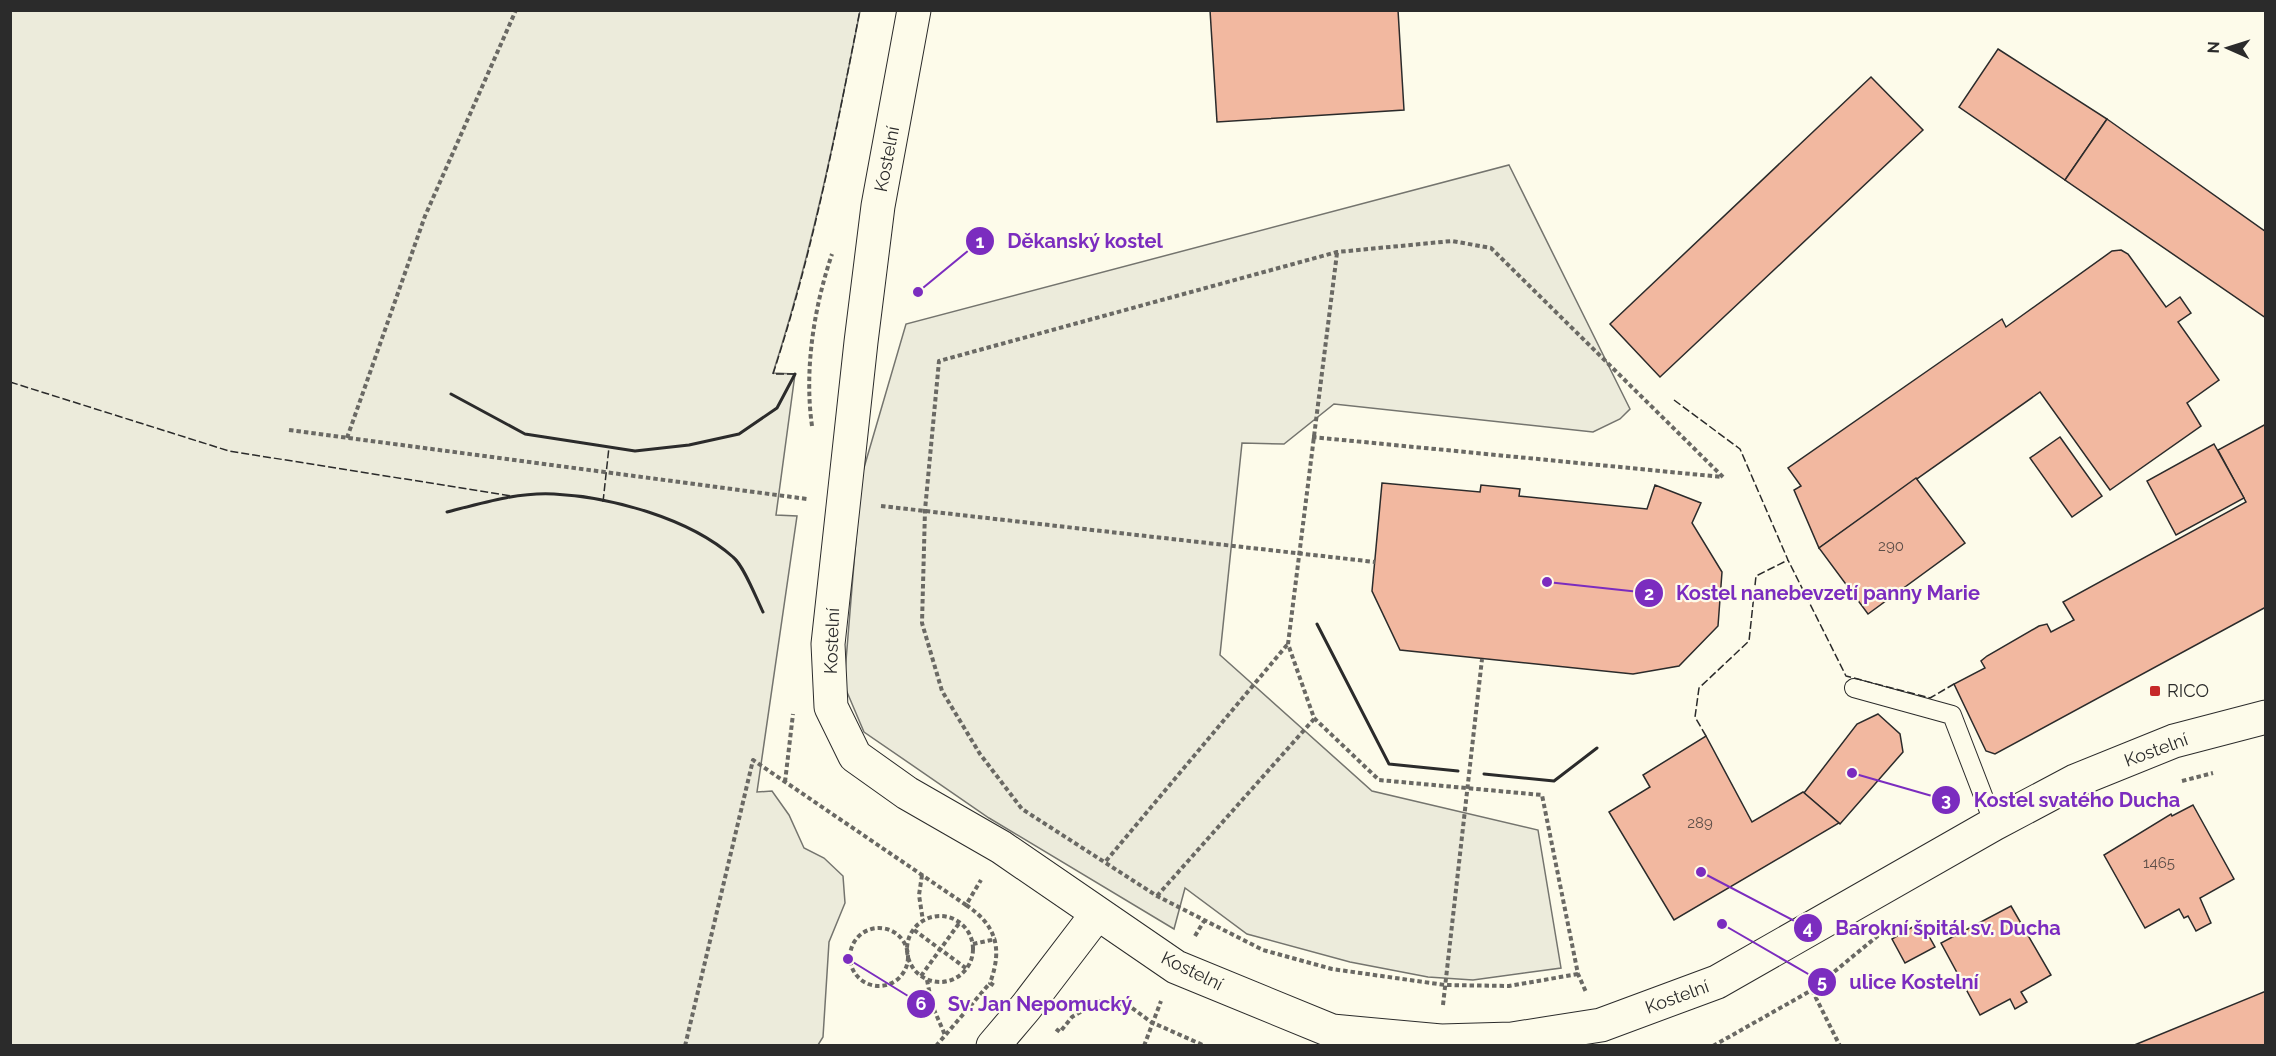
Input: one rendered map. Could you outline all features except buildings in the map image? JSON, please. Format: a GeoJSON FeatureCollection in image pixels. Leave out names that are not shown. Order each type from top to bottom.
{"type":"FeatureCollection","features":[{"type":"Feature","properties":{"kind":"street","name":"Kostelní"},"geometry":{"type":"LineString","coordinates":[[914,10],[878,206],[861,342],[828,644],[831,707],[855,756],[907,793],[1001,847],[1176,967],[1332,1031],[1441,1041],[1512,1039],[1601,1025],[1718,982],[1994,824],[2075,781],[2174,741],[2265,717]]}},
{"type":"Feature","properties":{"kind":"street"},"geometry":{"type":"LineString","coordinates":[[993,1046],[1097,914]]}},
{"type":"Feature","properties":{"kind":"lane"},"geometry":{"type":"LineString","coordinates":[[1854,688],[1952,716],[1994,824]]}},
{"type":"Feature","properties":{"kind":"path"},"geometry":{"type":"LineString","coordinates":[[347,438],[425,216],[516,10]]}},
{"type":"Feature","properties":{"kind":"path"},"geometry":{"type":"LineString","coordinates":[[1312,437],[1723,477],[1491,248],[1452,241],[1337,252],[939,361],[925,510],[922,623],[942,691],[980,754],[1022,809],[1157,896],[1263,950],[1332,969],[1445,985],[1509,987],[1578,974]]}},
{"type":"Feature","properties":{"kind":"path"},"geometry":{"type":"LineString","coordinates":[[1337,252],[1312,437],[1288,644],[1314,718],[1379,780],[1542,795],[1578,974],[1601,1025]]}},
{"type":"Feature","properties":{"kind":"path"},"geometry":{"type":"LineString","coordinates":[[289,430],[816,500]]}},
{"type":"Feature","properties":{"kind":"path"},"geometry":{"type":"LineString","coordinates":[[873,506],[1375,562]]}},
{"type":"Feature","properties":{"kind":"path"},"geometry":{"type":"LineString","coordinates":[[1106,861],[1288,644]]}},
{"type":"Feature","properties":{"kind":"path"},"geometry":{"type":"LineString","coordinates":[[1441,1041],[1445,985],[1482,659]]}},
{"type":"Feature","properties":{"kind":"path"},"geometry":{"type":"LineString","coordinates":[[1157,896],[1314,718]]}},
{"type":"Feature","properties":{"kind":"path"},"geometry":{"type":"LineString","coordinates":[[685,1046],[753,760],[984,917],[996,939],[996,966],[990,983],[936,1046]]}},
{"type":"Feature","properties":{"kind":"path"},"geometry":{"type":"LineString","coordinates":[[2175,783],[2220,771]]}},
{"type":"Feature","properties":{"kind":"path"},"geometry":{"type":"LineString","coordinates":[[966,905],[1022,809]]}},
{"type":"Feature","properties":{"kind":"path"},"geometry":{"type":"LineString","coordinates":[[922,875],[919,895],[923,921]]}},
{"type":"Feature","properties":{"kind":"path"},"geometry":{"type":"LineString","coordinates":[[923,921],[908,941],[908,954],[908,964],[903,974],[887,985],[867,983],[858,977],[850,959],[855,939],[872,928],[892,930],[906,944],[908,954],[912,966],[927,980],[935,982],[953,980],[967,969],[973,957],[973,944],[966,928],[960,922],[938,916],[923,921]]}},
{"type":"Feature","properties":{"kind":"path"},"geometry":{"type":"LineString","coordinates":[[921,976],[960,922]]}},
{"type":"Feature","properties":{"kind":"path"},"geometry":{"type":"LineString","coordinates":[[914,930],[967,969]]}},
{"type":"Feature","properties":{"kind":"path"},"geometry":{"type":"LineString","coordinates":[[1713,1046],[1812,990],[1883,932]]}},
{"type":"Feature","properties":{"kind":"path"},"geometry":{"type":"LineString","coordinates":[[973,944],[996,939]]}},
{"type":"Feature","properties":{"kind":"path"},"geometry":{"type":"LineString","coordinates":[[927,980],[932,1005],[945,1035]]}},
{"type":"Feature","properties":{"kind":"path"},"geometry":{"type":"LineString","coordinates":[[990,983],[1060,1032],[1072,1017],[1099,1001],[1128,1005],[1152,1022],[1204,1046]]}},
{"type":"Feature","properties":{"kind":"path"},"geometry":{"type":"LineString","coordinates":[[1812,990],[1840,1046]]}},
{"type":"Feature","properties":{"kind":"path"},"geometry":{"type":"LineString","coordinates":[[1144,1046],[1152,1022]]}},
{"type":"Feature","properties":{"kind":"shaded area"},"geometry":{"type":"Polygon","coordinates":[[[10,11],[860,11],[811,239],[773,373],[795,374],[776,515],[797,516],[757,792],[772,791],[789,815],[804,848],[824,858],[843,876],[845,903],[829,942],[823,1037],[818,1045],[11,1045],[10,11]]]}},
{"type":"Feature","properties":{"kind":"shaded area"},"geometry":{"type":"Polygon","coordinates":[[[1509,165],[1630,409],[1620,419],[1593,432],[1334,404],[1284,444],[1242,443],[1220,655],[1372,791],[1538,830],[1561,968],[1473,980],[1428,977],[1350,962],[1247,934],[1185,888],[1174,929],[989,818],[864,732],[844,685],[861,478],[906,324],[1509,165]]]}},
{"type":"Feature","properties":{"kind":"fence"},"geometry":{"type":"LineString","coordinates":[[795,374],[773,374],[811,239],[860,10]]}},
{"type":"Feature","properties":{"kind":"fence"},"geometry":{"type":"LineString","coordinates":[[10,382],[229,451],[512,496]]}},
{"type":"Feature","properties":{"kind":"fence"},"geometry":{"type":"LineString","coordinates":[[1674,400],[1740,449],[1788,560],[1846,676],[1930,698],[1954,684]]}},
{"type":"Feature","properties":{"kind":"fence"},"geometry":{"type":"LineString","coordinates":[[603,502],[609,447]]}},
{"type":"Feature","properties":{"kind":"fence"},"geometry":{"type":"LineString","coordinates":[[1706,736],[1695,717],[1699,688],[1749,641],[1756,576],[1788,560]]}},
{"type":"Feature","properties":{"kind":"wall"},"geometry":{"type":"LineString","coordinates":[[451,394],[525,434],[635,451],[689,445],[739,434],[777,408],[795,374]]}},
{"type":"Feature","properties":{"kind":"wall"},"geometry":{"type":"LineString","coordinates":[[447,512],[500,499],[541,494],[600,500],[648,512],[694,531],[733,557],[745,575],[763,612]]}},
{"type":"Feature","properties":{"kind":"wall"},"geometry":{"type":"LineString","coordinates":[[1317,624],[1389,764],[1458,771]]}},
{"type":"Feature","properties":{"kind":"wall"},"geometry":{"type":"LineString","coordinates":[[1484,774],[1554,781],[1597,748]]}},
{"type":"Feature","properties":{"kind":"place","name":"Děkanský kostel"},"geometry":{"type":"Point","coordinates":[918,292]}},
{"type":"Feature","properties":{"kind":"place","name":"Kostel nanebevzetí panny Marie"},"geometry":{"type":"Point","coordinates":[1547,582]}},
{"type":"Feature","properties":{"kind":"place","name":"RICO"},"geometry":{"type":"Point","coordinates":[2155,691]}},
{"type":"Feature","properties":{"kind":"place","name":"Kostel svatého Ducha"},"geometry":{"type":"Point","coordinates":[1852,773]}},
{"type":"Feature","properties":{"kind":"place","name":"Barokní špitál sv. Ducha"},"geometry":{"type":"Point","coordinates":[1701,872]}},
{"type":"Feature","properties":{"kind":"place","name":"ulice Kostelní"},"geometry":{"type":"Point","coordinates":[1722,924]}},
{"type":"Feature","properties":{"kind":"place","name":"Sv. Jan Nepomucký"},"geometry":{"type":"Point","coordinates":[848,959]}}]}
